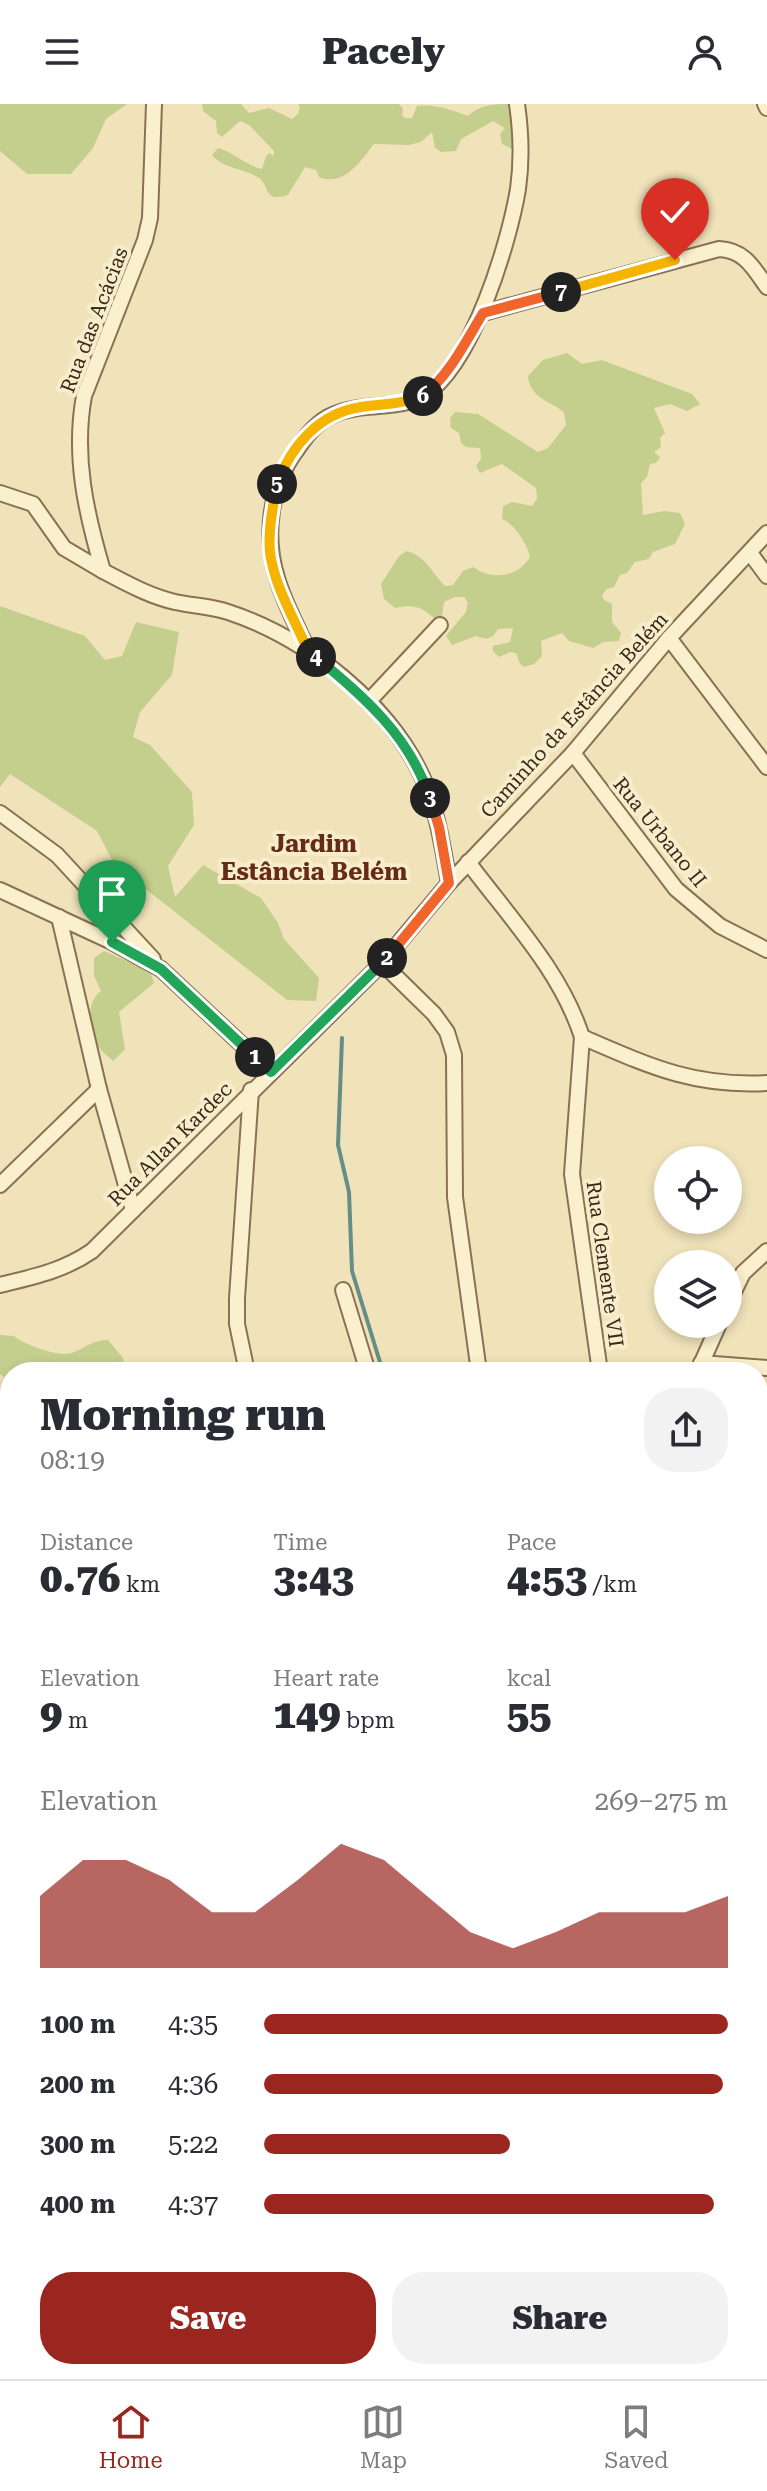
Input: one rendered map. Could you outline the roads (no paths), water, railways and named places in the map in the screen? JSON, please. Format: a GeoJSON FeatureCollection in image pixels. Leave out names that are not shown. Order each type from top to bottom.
{"type":"FeatureCollection","features":[{"type":"Feature","properties":{"kind":"street","name":"Rua das Acácias"},"geometry":{"type":"LineString","coordinates":[[103,571],[86,504],[78,453],[79,422],[84,396],[145,240],[150,218],[154,104]]}},
{"type":"Feature","properties":{"kind":"street"},"geometry":{"type":"LineString","coordinates":[[308,651],[277,581],[270,553],[272,512],[284,467],[322,420],[337,412],[396,403],[424,395],[439,382],[456,359],[483,313],[518,190],[520,125],[517,104]]}},
{"type":"Feature","properties":{"kind":"street"},"geometry":{"type":"LineString","coordinates":[[483,313],[719,249],[730,250],[746,258],[767,287]]}},
{"type":"Feature","properties":{"kind":"street"},"geometry":{"type":"LineString","coordinates":[[0,493],[33,504],[64,548],[103,571],[147,594],[226,611],[264,626],[308,651],[368,702],[399,736],[425,782],[439,827],[449,883]]}},
{"type":"Feature","properties":{"kind":"street","name":"Caminho da Estância Belém"},"geometry":{"type":"LineString","coordinates":[[382,963],[449,883],[573,753],[669,638],[767,533]]}},
{"type":"Feature","properties":{"kind":"street"},"geometry":{"type":"LineString","coordinates":[[750,553],[767,576]]}},
{"type":"Feature","properties":{"kind":"street"},"geometry":{"type":"LineString","coordinates":[[368,702],[440,625]]}},
{"type":"Feature","properties":{"kind":"street"},"geometry":{"type":"LineString","coordinates":[[669,638],[767,767]]}},
{"type":"Feature","properties":{"kind":"street","name":"Rua Urbano II"},"geometry":{"type":"LineString","coordinates":[[573,753],[676,889],[720,926],[767,950]]}},
{"type":"Feature","properties":{"kind":"street"},"geometry":{"type":"LineString","coordinates":[[0,813],[57,855],[161,969],[271,1072]]}},
{"type":"Feature","properties":{"kind":"street","name":"Rua Clemente VII"},"geometry":{"type":"LineString","coordinates":[[468,862],[559,984],[582,1037],[572,1174],[599,1362]]}},
{"type":"Feature","properties":{"kind":"street"},"geometry":{"type":"LineString","coordinates":[[0,890],[161,969]]}},
{"type":"Feature","properties":{"kind":"street"},"geometry":{"type":"LineString","coordinates":[[59,917],[99,1089],[133,1210]]}},
{"type":"Feature","properties":{"kind":"street"},"geometry":{"type":"LineString","coordinates":[[382,963],[434,1014],[447,1032],[454,1055],[455,1197],[478,1362]]}},
{"type":"Feature","properties":{"kind":"street","name":"Rua Allan Kardec"},"geometry":{"type":"LineString","coordinates":[[0,1285],[51,1273],[73,1264],[92,1251],[382,963]]}},
{"type":"Feature","properties":{"kind":"street"},"geometry":{"type":"LineString","coordinates":[[582,1037],[664,1072],[693,1080],[735,1085],[767,1083]]}},
{"type":"Feature","properties":{"kind":"street"},"geometry":{"type":"LineString","coordinates":[[0,1185],[99,1089]]}},
{"type":"Feature","properties":{"kind":"street"},"geometry":{"type":"LineString","coordinates":[[245,1362],[237,1324],[237,1298],[251,1090]]}},
{"type":"Feature","properties":{"kind":"street"},"geometry":{"type":"LineString","coordinates":[[742,1275],[767,1252]]}},
{"type":"Feature","properties":{"kind":"street"},"geometry":{"type":"LineString","coordinates":[[343,1290],[365,1362]]}},
{"type":"Feature","properties":{"kind":"street"},"geometry":{"type":"LineString","coordinates":[[702,1362],[713,1338]]}},
{"type":"Feature","properties":{"kind":"waterway"},"geometry":{"type":"LineString","coordinates":[[342,1038],[338,1145],[349,1192],[352,1271],[380,1362]]}},
{"type":"Feature","properties":{"kind":"district","name":"Jardim Estância Belém"},"geometry":{"type":"Point","coordinates":[314,858]}}]}
